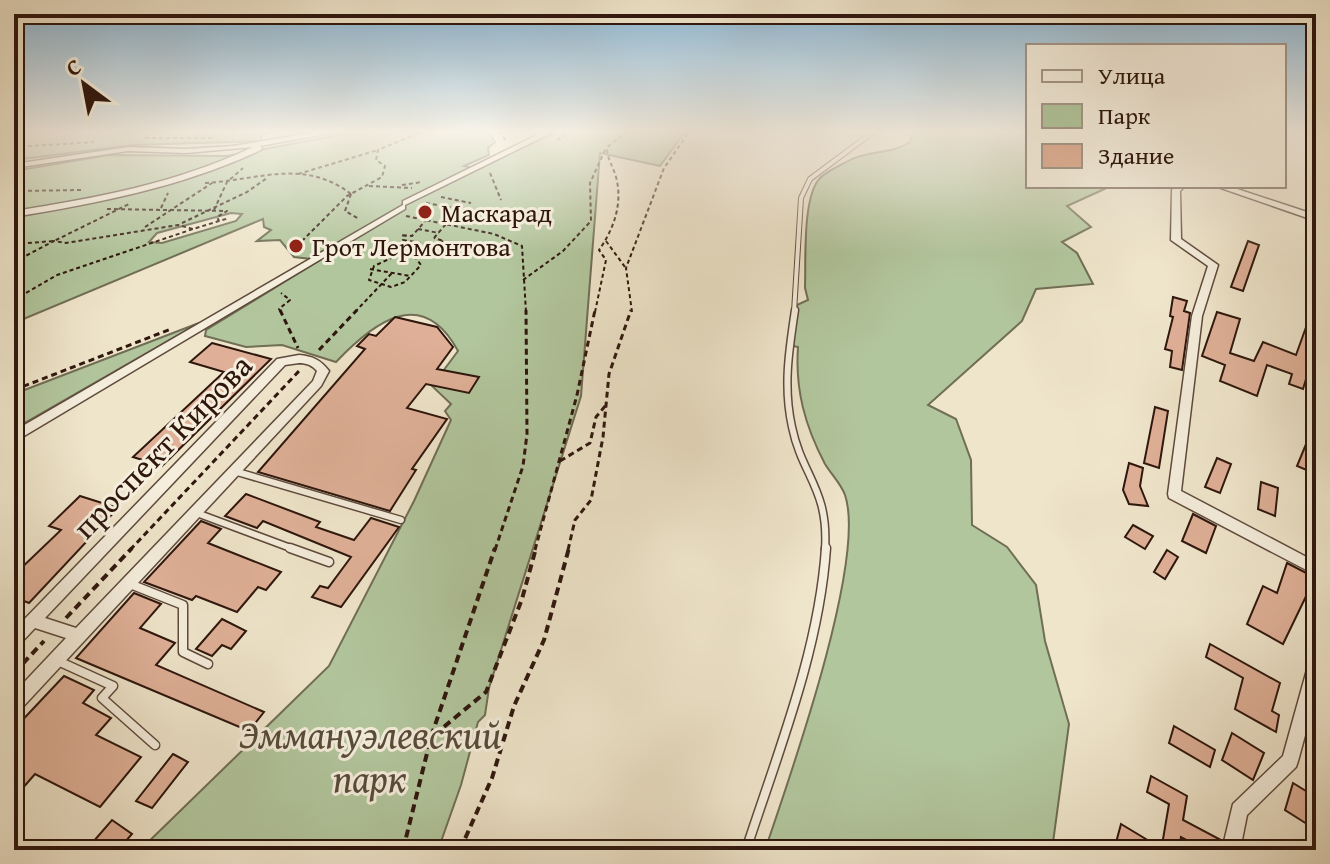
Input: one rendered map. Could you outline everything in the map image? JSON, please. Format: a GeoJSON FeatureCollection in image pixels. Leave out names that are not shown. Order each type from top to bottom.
{"type":"FeatureCollection","features":[{"type":"Feature","properties":{"kind":"street"},"geometry":{"type":"LineString","coordinates":[[14,214],[195,172]]}},
{"type":"Feature","properties":{"kind":"street"},"geometry":{"type":"LineString","coordinates":[[14,437],[404,206],[470,172]]}},
{"type":"Feature","properties":{"kind":"street"},"geometry":{"type":"LineString","coordinates":[[1178,188],[1176,190],[1176,240],[1213,265],[1197,316],[1174,494],[1316,569]]}},
{"type":"Feature","properties":{"kind":"street"},"geometry":{"type":"LineString","coordinates":[[1225,188],[1316,218]]}},
{"type":"Feature","properties":{"kind":"street"},"geometry":{"type":"LineString","coordinates":[[14,704],[317,383],[323,371],[320,365],[306,360]]}},
{"type":"Feature","properties":{"kind":"street","name":"проспект Кирова"},"geometry":{"type":"LineString","coordinates":[[14,640],[281,362],[306,360]]}},
{"type":"Feature","properties":{"kind":"street"},"geometry":{"type":"LineString","coordinates":[[34,621],[77,635]]}},
{"type":"Feature","properties":{"kind":"street"},"geometry":{"type":"LineString","coordinates":[[1231,850],[1239,810],[1290,761],[1316,666]]}},
{"type":"Feature","properties":{"kind":"lane"},"geometry":{"type":"LineString","coordinates":[[746,850],[792,709],[821,597],[827,523],[820,492],[792,430],[785,382],[797,292],[801,198],[810,179],[819,172]]}},
{"type":"Feature","properties":{"kind":"lane"},"geometry":{"type":"LineString","coordinates":[[234,471],[401,520]]}},
{"type":"Feature","properties":{"kind":"lane"},"geometry":{"type":"LineString","coordinates":[[194,512],[329,562]]}},
{"type":"Feature","properties":{"kind":"lane"},"geometry":{"type":"LineString","coordinates":[[127,583],[183,605],[183,652],[208,664]]}},
{"type":"Feature","properties":{"kind":"lane"},"geometry":{"type":"LineString","coordinates":[[54,660],[113,686],[102,698],[155,745]]}},
{"type":"Feature","properties":{"kind":"path"},"geometry":{"type":"LineString","coordinates":[[214,210],[227,182],[239,172]]}},
{"type":"Feature","properties":{"kind":"path"},"geometry":{"type":"LineString","coordinates":[[295,175],[304,172]]}},
{"type":"Feature","properties":{"kind":"path"},"geometry":{"type":"LineString","coordinates":[[297,246],[351,194],[369,186],[382,177],[383,172]]}},
{"type":"Feature","properties":{"kind":"path"},"geometry":{"type":"LineString","coordinates":[[523,280],[563,251],[591,221],[586,200],[592,172]]}},
{"type":"Feature","properties":{"kind":"path"},"geometry":{"type":"LineString","coordinates":[[431,737],[486,692],[522,599],[560,461],[606,260],[599,250],[614,225],[617,201],[613,172]]}},
{"type":"Feature","properties":{"kind":"path"},"geometry":{"type":"LineString","coordinates":[[460,850],[492,778],[514,706],[544,640],[559,593],[575,520],[591,500],[609,374],[632,316],[626,268],[662,172]]}},
{"type":"Feature","properties":{"kind":"path"},"geometry":{"type":"LineString","coordinates":[[490,173],[501,200]]}},
{"type":"Feature","properties":{"kind":"path"},"geometry":{"type":"LineString","coordinates":[[14,244],[66,243],[143,228],[178,225],[214,210],[270,176]]}},
{"type":"Feature","properties":{"kind":"path"},"geometry":{"type":"LineString","coordinates":[[143,228],[212,183],[270,176],[328,177],[351,194]]}},
{"type":"Feature","properties":{"kind":"path"},"geometry":{"type":"LineString","coordinates":[[246,180],[247,192]]}},
{"type":"Feature","properties":{"kind":"path"},"geometry":{"type":"LineString","coordinates":[[161,208],[174,183]]}},
{"type":"Feature","properties":{"kind":"path"},"geometry":{"type":"LineString","coordinates":[[369,186],[413,188]]}},
{"type":"Feature","properties":{"kind":"path"},"geometry":{"type":"LineString","coordinates":[[351,194],[345,208],[347,215],[365,219]]}},
{"type":"Feature","properties":{"kind":"path"},"geometry":{"type":"LineString","coordinates":[[437,196],[471,203]]}},
{"type":"Feature","properties":{"kind":"path"},"geometry":{"type":"LineString","coordinates":[[404,206],[455,208]]}},
{"type":"Feature","properties":{"kind":"path"},"geometry":{"type":"LineString","coordinates":[[403,850],[431,737],[523,466],[527,434],[522,246],[519,242],[426,220],[404,206]]}},
{"type":"Feature","properties":{"kind":"path"},"geometry":{"type":"LineString","coordinates":[[119,209],[227,211],[217,217],[219,221]]}},
{"type":"Feature","properties":{"kind":"path"},"geometry":{"type":"LineString","coordinates":[[14,300],[57,275],[229,218]]}},
{"type":"Feature","properties":{"kind":"path"},"geometry":{"type":"LineString","coordinates":[[14,262],[100,219]]}},
{"type":"Feature","properties":{"kind":"path"},"geometry":{"type":"LineString","coordinates":[[426,220],[412,236],[402,234],[406,236],[395,248],[426,254],[433,245]]}},
{"type":"Feature","properties":{"kind":"path"},"geometry":{"type":"LineString","coordinates":[[403,240],[433,245],[444,241],[434,238],[446,224]]}},
{"type":"Feature","properties":{"kind":"path"},"geometry":{"type":"LineString","coordinates":[[178,225],[193,229]]}},
{"type":"Feature","properties":{"kind":"path"},"geometry":{"type":"LineString","coordinates":[[418,229],[439,233]]}},
{"type":"Feature","properties":{"kind":"path"},"geometry":{"type":"LineString","coordinates":[[606,241],[626,268]]}},
{"type":"Feature","properties":{"kind":"path"},"geometry":{"type":"LineString","coordinates":[[408,255],[411,251]]}},
{"type":"Feature","properties":{"kind":"path"},"geometry":{"type":"LineString","coordinates":[[408,255],[421,265],[398,285],[380,287],[369,280],[370,269],[384,258],[408,255]]}},
{"type":"Feature","properties":{"kind":"path"},"geometry":{"type":"LineString","coordinates":[[370,269],[412,276]]}},
{"type":"Feature","properties":{"kind":"path"},"geometry":{"type":"LineString","coordinates":[[14,673],[306,360],[392,273]]}},
{"type":"Feature","properties":{"kind":"path"},"geometry":{"type":"LineString","coordinates":[[272,286],[290,300],[279,309],[306,360]]}},
{"type":"Feature","properties":{"kind":"path"},"geometry":{"type":"LineString","coordinates":[[14,390],[174,328]]}},
{"type":"Feature","properties":{"kind":"path"},"geometry":{"type":"LineString","coordinates":[[560,461],[590,443],[596,417],[606,405]]}},
{"type":"Feature","properties":{"kind":"path"},"geometry":{"type":"LineString","coordinates":[[176,472],[220,485]]}},
{"type":"Feature","properties":{"kind":"green space","name":"Эммануэлевский парк"},"geometry":{"type":"Polygon","coordinates":[[[14,172],[598,172],[581,396],[489,688],[485,715],[478,722],[461,785],[438,850],[140,850],[329,666],[414,501],[451,420],[445,411],[451,404],[432,386],[458,351],[444,331],[429,319],[414,315],[398,317],[366,334],[336,362],[282,345],[246,347],[205,336],[206,330],[320,260],[294,257],[280,240],[257,241],[271,230],[264,227],[263,219],[14,323],[14,172]],[[231,213],[157,233],[149,242],[162,243],[236,221],[242,214],[231,213]]]}},
{"type":"Feature","properties":{"kind":"green space"},"geometry":{"type":"Polygon","coordinates":[[[1026,172],[1026,188],[1107,188],[1067,206],[1091,227],[1062,242],[1077,253],[1093,284],[1036,289],[1022,321],[928,405],[956,419],[971,460],[972,525],[1007,547],[1036,585],[1045,641],[1069,724],[1052,850],[765,850],[807,724],[836,617],[849,526],[845,495],[825,464],[807,422],[798,378],[798,347],[793,346],[797,305],[808,300],[805,247],[810,200],[814,187],[827,173],[1026,172]]]}},
{"type":"Feature","properties":{"kind":"green space"},"geometry":{"type":"Polygon","coordinates":[[[199,323],[14,429],[14,394],[199,323]]]}},
{"type":"Feature","properties":{"kind":"building"},"geometry":{"type":"Polygon","coordinates":[[[1248,241],[1259,245],[1243,291],[1231,287],[1248,241]]]}},
{"type":"Feature","properties":{"kind":"building"},"geometry":{"type":"Polygon","coordinates":[[[1173,297],[1187,301],[1184,311],[1190,313],[1182,370],[1170,367],[1172,351],[1165,349],[1173,317],[1170,316],[1173,297]]]}},
{"type":"Feature","properties":{"kind":"building"},"geometry":{"type":"Polygon","coordinates":[[[1314,305],[1316,357],[1313,356],[1303,389],[1289,384],[1292,374],[1267,365],[1257,396],[1220,381],[1225,365],[1202,356],[1217,312],[1240,319],[1230,353],[1254,361],[1263,342],[1296,355],[1314,305]]]}},
{"type":"Feature","properties":{"kind":"building"},"geometry":{"type":"Polygon","coordinates":[[[395,317],[437,327],[453,347],[437,369],[479,377],[469,393],[426,384],[407,408],[447,419],[412,469],[416,470],[390,511],[258,472],[365,349],[357,346],[369,334],[376,336],[395,317]]]}},
{"type":"Feature","properties":{"kind":"building"},"geometry":{"type":"Polygon","coordinates":[[[212,343],[271,359],[162,466],[133,457],[224,372],[190,362],[212,343]]]}},
{"type":"Feature","properties":{"kind":"building"},"geometry":{"type":"Polygon","coordinates":[[[1155,407],[1168,411],[1159,468],[1144,463],[1155,407]]]}},
{"type":"Feature","properties":{"kind":"building"},"geometry":{"type":"Polygon","coordinates":[[[1316,420],[1316,474],[1297,466],[1316,420]]]}},
{"type":"Feature","properties":{"kind":"building"},"geometry":{"type":"Polygon","coordinates":[[[1217,458],[1231,464],[1220,493],[1205,487],[1217,458]]]}},
{"type":"Feature","properties":{"kind":"building"},"geometry":{"type":"Polygon","coordinates":[[[1129,463],[1143,468],[1140,486],[1148,506],[1129,504],[1123,490],[1129,463]]]}},
{"type":"Feature","properties":{"kind":"building"},"geometry":{"type":"Polygon","coordinates":[[[1261,482],[1278,488],[1275,516],[1258,509],[1261,482]]]}},
{"type":"Feature","properties":{"kind":"building"},"geometry":{"type":"Polygon","coordinates":[[[246,494],[320,522],[316,527],[354,540],[371,518],[399,527],[341,607],[312,597],[320,586],[328,588],[351,557],[263,521],[257,528],[225,516],[246,494]]]}},
{"type":"Feature","properties":{"kind":"building"},"geometry":{"type":"Polygon","coordinates":[[[80,496],[118,508],[29,603],[14,597],[14,575],[61,530],[49,526],[80,496]]]}},
{"type":"Feature","properties":{"kind":"building"},"geometry":{"type":"Polygon","coordinates":[[[1193,514],[1216,526],[1206,553],[1182,541],[1193,514]]]}},
{"type":"Feature","properties":{"kind":"building"},"geometry":{"type":"Polygon","coordinates":[[[201,521],[221,529],[208,543],[281,572],[266,590],[258,587],[237,612],[196,596],[192,600],[144,582],[201,521]]]}},
{"type":"Feature","properties":{"kind":"building"},"geometry":{"type":"Polygon","coordinates":[[[1133,525],[1153,536],[1145,549],[1125,537],[1133,525]]]}},
{"type":"Feature","properties":{"kind":"building"},"geometry":{"type":"Polygon","coordinates":[[[1167,550],[1178,557],[1165,579],[1154,572],[1167,550]]]}},
{"type":"Feature","properties":{"kind":"building"},"geometry":{"type":"Polygon","coordinates":[[[1287,563],[1316,578],[1316,589],[1311,586],[1283,644],[1247,624],[1263,586],[1277,593],[1287,563]]]}},
{"type":"Feature","properties":{"kind":"building"},"geometry":{"type":"Polygon","coordinates":[[[134,593],[161,604],[140,628],[175,643],[156,665],[264,712],[249,731],[76,658],[134,593]]]}},
{"type":"Feature","properties":{"kind":"building"},"geometry":{"type":"Polygon","coordinates":[[[222,619],[246,631],[231,649],[222,645],[212,656],[196,649],[222,619]]]}},
{"type":"Feature","properties":{"kind":"building"},"geometry":{"type":"Polygon","coordinates":[[[1210,644],[1280,683],[1272,711],[1279,715],[1276,732],[1235,709],[1243,678],[1206,657],[1210,644]]]}},
{"type":"Feature","properties":{"kind":"building"},"geometry":{"type":"Polygon","coordinates":[[[64,676],[94,690],[83,703],[111,718],[96,735],[141,757],[100,807],[35,774],[14,798],[14,729],[64,676]]]}},
{"type":"Feature","properties":{"kind":"building"},"geometry":{"type":"Polygon","coordinates":[[[1174,726],[1215,750],[1210,767],[1169,743],[1174,726]]]}},
{"type":"Feature","properties":{"kind":"building"},"geometry":{"type":"Polygon","coordinates":[[[1232,733],[1264,753],[1253,780],[1222,760],[1232,733]]]}},
{"type":"Feature","properties":{"kind":"building"},"geometry":{"type":"Polygon","coordinates":[[[173,754],[188,762],[152,808],[136,801],[173,754]]]}},
{"type":"Feature","properties":{"kind":"building"},"geometry":{"type":"Polygon","coordinates":[[[1151,776],[1187,796],[1183,820],[1221,840],[1219,850],[1205,850],[1181,837],[1179,850],[1162,845],[1169,804],[1147,792],[1151,776]]]}},
{"type":"Feature","properties":{"kind":"building"},"geometry":{"type":"Polygon","coordinates":[[[1293,783],[1314,796],[1307,824],[1285,810],[1293,783]]]}},
{"type":"Feature","properties":{"kind":"building"},"geometry":{"type":"Polygon","coordinates":[[[112,820],[132,834],[118,850],[86,850],[112,820]]]}},
{"type":"Feature","properties":{"kind":"building"},"geometry":{"type":"Polygon","coordinates":[[[1121,824],[1164,850],[1114,850],[1121,824]]]}},
{"type":"Feature","properties":{"kind":"place","name":"Маскарад"},"geometry":{"type":"Point","coordinates":[425,212]}},
{"type":"Feature","properties":{"kind":"place","name":"Грот Лермонтова"},"geometry":{"type":"Point","coordinates":[296,246]}}]}
